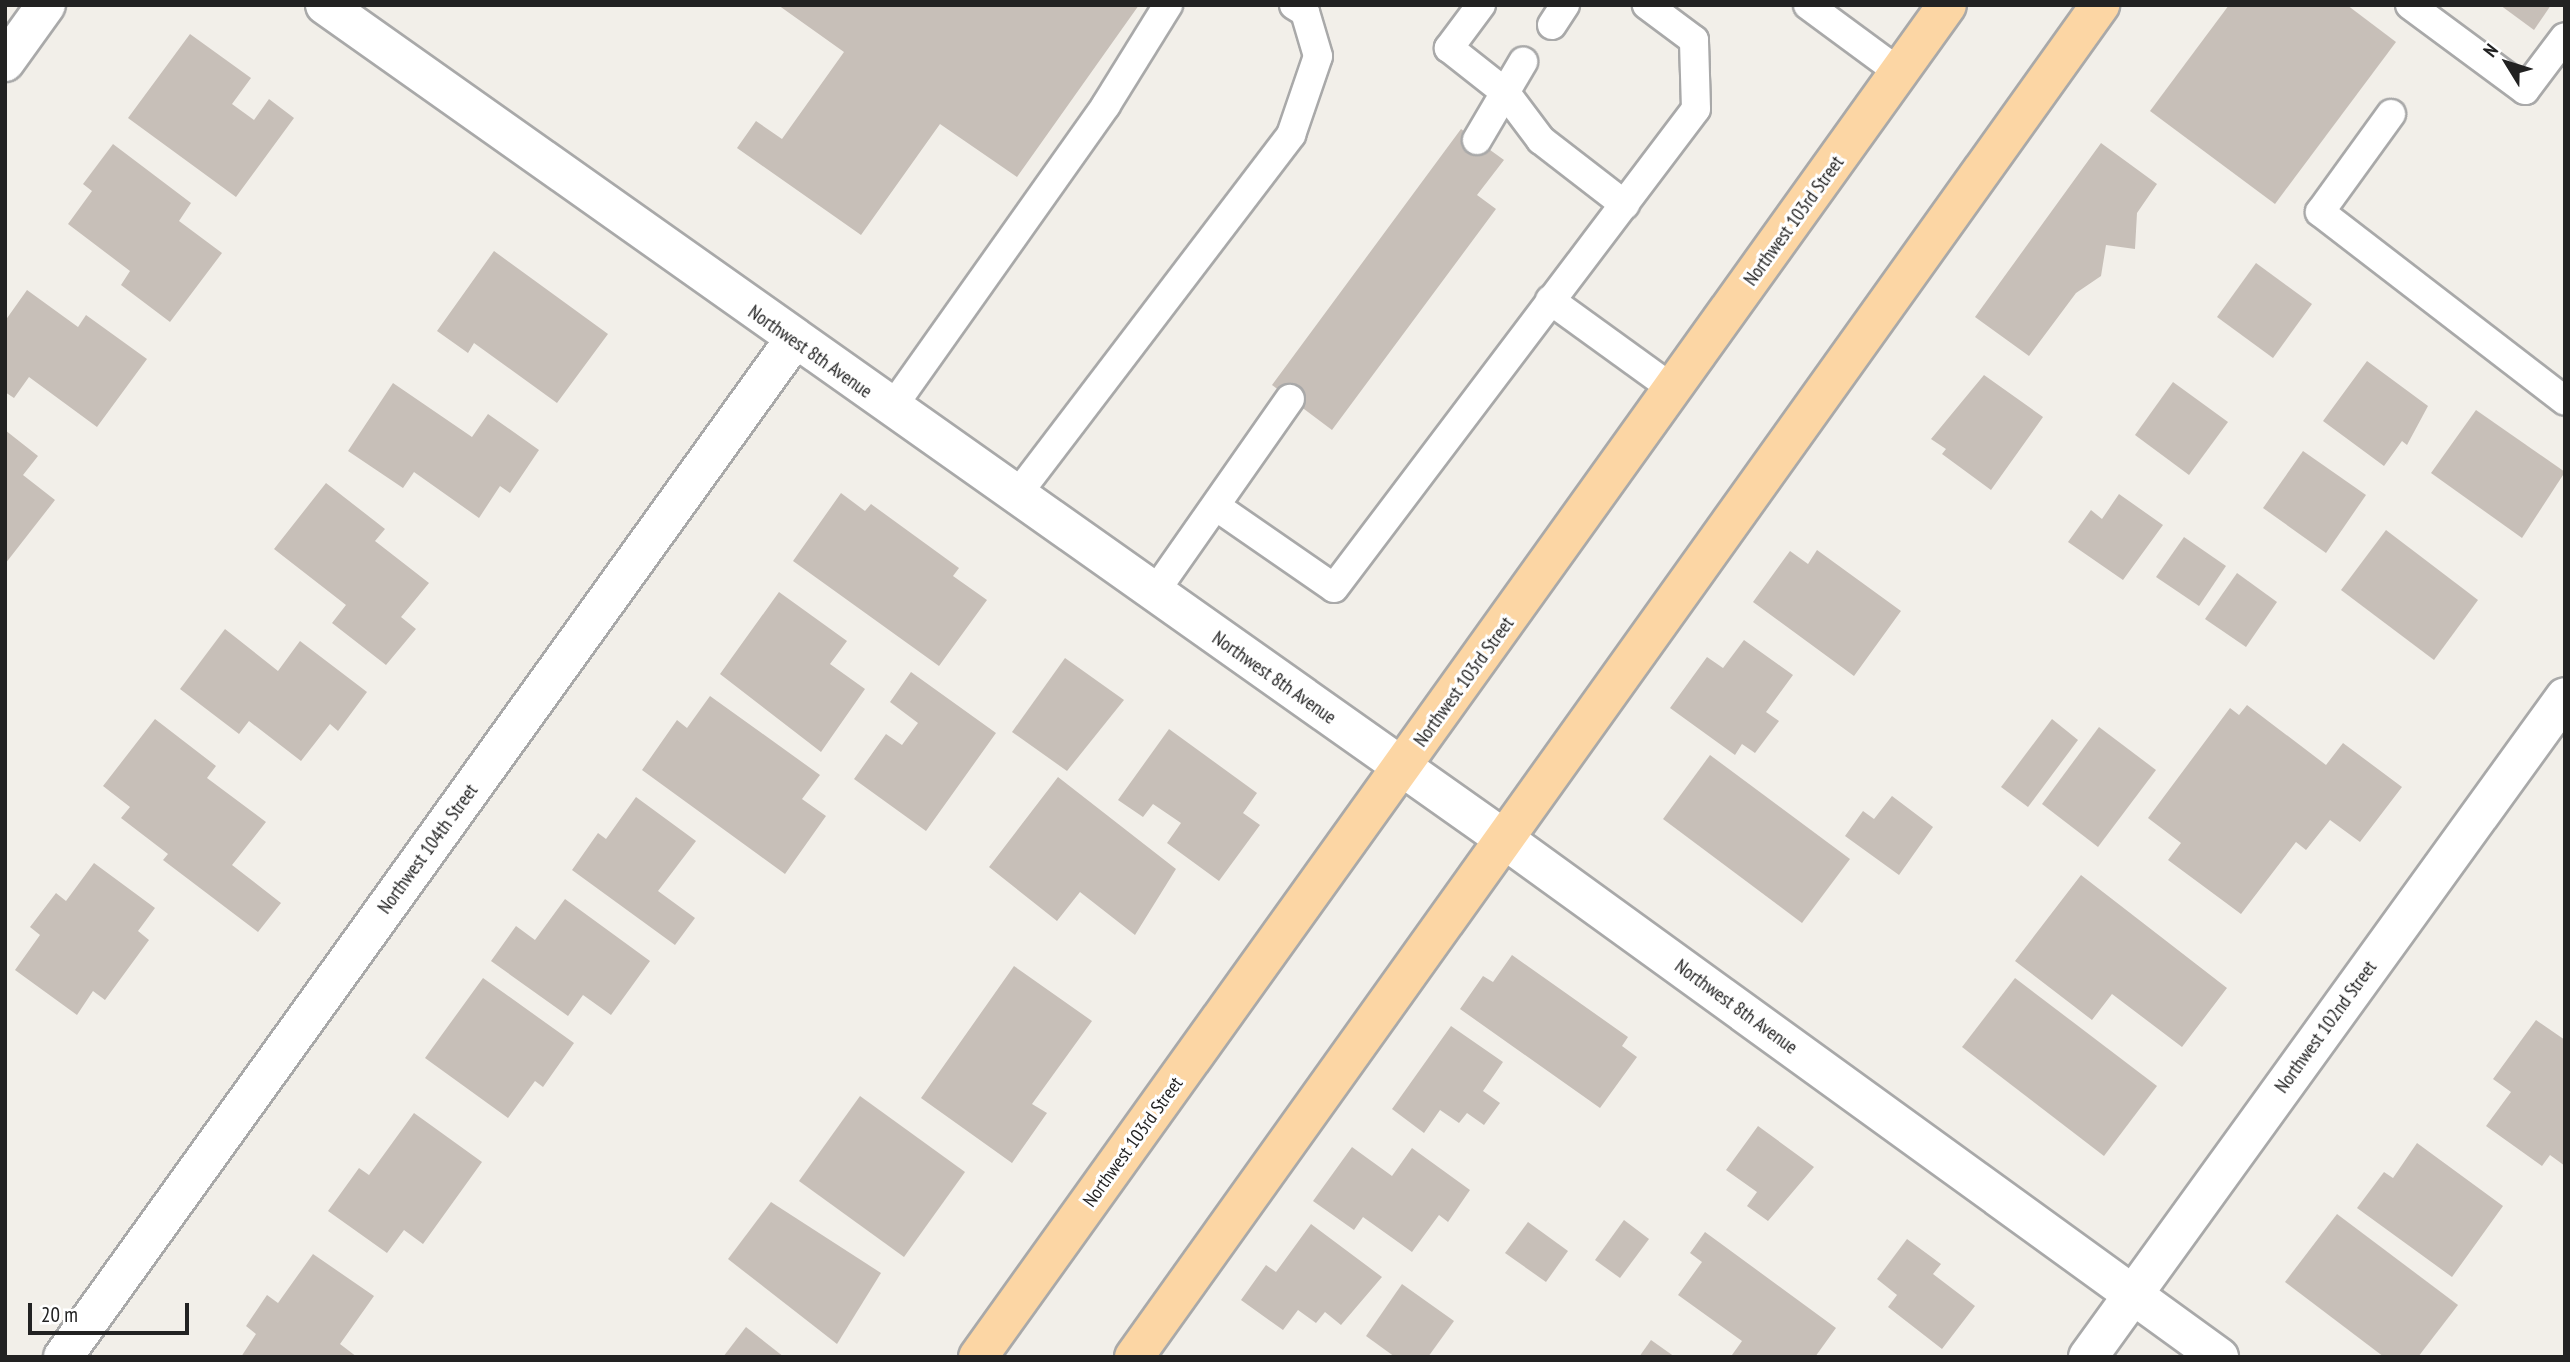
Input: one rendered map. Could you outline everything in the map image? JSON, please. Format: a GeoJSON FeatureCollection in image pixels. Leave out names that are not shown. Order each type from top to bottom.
{"type":"FeatureCollection","features":[{"type":"Feature","properties":{"kind":"main road","name":"Northwest 103rd Street"},"geometry":{"type":"LineString","coordinates":[[978,1357],[1947,5]]}},
{"type":"Feature","properties":{"kind":"main road"},"geometry":{"type":"LineString","coordinates":[[1134,1357],[2100,5]]}},
{"type":"Feature","properties":{"kind":"street"},"geometry":{"type":"LineString","coordinates":[[5,62],[46,5]]}},
{"type":"Feature","properties":{"kind":"street","name":"Northwest 8th Avenue"},"geometry":{"type":"LineString","coordinates":[[325,5],[793,341],[1504,839],[2219,1357]]}},
{"type":"Feature","properties":{"kind":"street","name":"Northwest 104th Street"},"geometry":{"type":"LineString","coordinates":[[63,1357],[793,341]]}},
{"type":"Feature","properties":{"kind":"street","name":"Northwest 102nd Street"},"geometry":{"type":"LineString","coordinates":[[2088,1357],[2565,696]]}},
{"type":"Feature","properties":{"kind":"lane"},"geometry":{"type":"LineString","coordinates":[[891,409],[1168,5]]}},
{"type":"Feature","properties":{"kind":"lane"},"geometry":{"type":"LineString","coordinates":[[1016,496],[1291,135],[1318,56],[1305,12],[1294,5]]}},
{"type":"Feature","properties":{"kind":"lane"},"geometry":{"type":"LineString","coordinates":[[1481,5],[1449,48],[1505,92],[1541,140],[1625,205]]}},
{"type":"Feature","properties":{"kind":"lane"},"geometry":{"type":"LineString","coordinates":[[1217,507],[1334,588],[1696,108],[1693,40],[1647,5]]}},
{"type":"Feature","properties":{"kind":"lane"},"geometry":{"type":"LineString","coordinates":[[1808,5],[1899,72]]}},
{"type":"Feature","properties":{"kind":"lane"},"geometry":{"type":"LineString","coordinates":[[2410,5],[2525,90],[2565,37]]}},
{"type":"Feature","properties":{"kind":"lane"},"geometry":{"type":"LineString","coordinates":[[1477,140],[1523,62]]}},
{"type":"Feature","properties":{"kind":"lane"},"geometry":{"type":"LineString","coordinates":[[2391,114],[2319,212],[2565,401]]}},
{"type":"Feature","properties":{"kind":"lane"},"geometry":{"type":"LineString","coordinates":[[1550,300],[1673,389]]}},
{"type":"Feature","properties":{"kind":"lane"},"geometry":{"type":"LineString","coordinates":[[1154,593],[1217,507],[1290,398]]}},
{"type":"Feature","properties":{"kind":"building"},"geometry":{"type":"Polygon","coordinates":[[[778,5],[1139,5],[1017,177],[940,124],[861,235],[737,148],[756,121],[782,139],[844,52],[778,5]]]}},
{"type":"Feature","properties":{"kind":"building"},"geometry":{"type":"Polygon","coordinates":[[[2229,5],[2347,5],[2396,42],[2275,204],[2150,111],[2229,5]]]}},
{"type":"Feature","properties":{"kind":"building"},"geometry":{"type":"Polygon","coordinates":[[[2500,5],[2551,5],[2534,30],[2500,5]]]}},
{"type":"Feature","properties":{"kind":"building"},"geometry":{"type":"Polygon","coordinates":[[[190,34],[251,78],[232,104],[254,120],[269,99],[294,118],[236,197],[128,118],[190,34]]]}},
{"type":"Feature","properties":{"kind":"building"},"geometry":{"type":"Polygon","coordinates":[[[1461,129],[1504,160],[1477,195],[1496,209],[1332,430],[1272,385],[1461,129]]]}},
{"type":"Feature","properties":{"kind":"building"},"geometry":{"type":"Polygon","coordinates":[[[2101,143],[2157,184],[2137,213],[2135,249],[2106,245],[2101,276],[2076,293],[2029,356],[1975,317],[2101,143]]]}},
{"type":"Feature","properties":{"kind":"building"},"geometry":{"type":"Polygon","coordinates":[[[113,144],[191,203],[179,221],[222,253],[170,322],[121,285],[130,271],[68,224],[92,191],[83,184],[113,144]]]}},
{"type":"Feature","properties":{"kind":"building"},"geometry":{"type":"Polygon","coordinates":[[[494,251],[608,334],[557,403],[474,343],[468,353],[437,331],[494,251]]]}},
{"type":"Feature","properties":{"kind":"building"},"geometry":{"type":"Polygon","coordinates":[[[2256,263],[2312,304],[2273,358],[2217,317],[2256,263]]]}},
{"type":"Feature","properties":{"kind":"building"},"geometry":{"type":"Polygon","coordinates":[[[27,290],[78,327],[86,315],[147,359],[97,427],[29,377],[14,398],[5,392],[5,321],[27,290]]]}},
{"type":"Feature","properties":{"kind":"building"},"geometry":{"type":"Polygon","coordinates":[[[2367,361],[2428,406],[2407,445],[2402,441],[2384,466],[2323,421],[2367,361]]]}},
{"type":"Feature","properties":{"kind":"building"},"geometry":{"type":"Polygon","coordinates":[[[1984,375],[2043,417],[1991,490],[1942,454],[1946,449],[1931,439],[1984,375]]]}},
{"type":"Feature","properties":{"kind":"building"},"geometry":{"type":"Polygon","coordinates":[[[2173,382],[2228,422],[2189,475],[2135,435],[2173,382]]]}},
{"type":"Feature","properties":{"kind":"building"},"geometry":{"type":"Polygon","coordinates":[[[393,383],[472,437],[488,414],[539,450],[510,493],[500,486],[479,518],[414,472],[403,488],[348,451],[393,383]]]}},
{"type":"Feature","properties":{"kind":"building"},"geometry":{"type":"Polygon","coordinates":[[[2476,410],[2565,472],[2522,538],[2431,473],[2476,410]]]}},
{"type":"Feature","properties":{"kind":"building"},"geometry":{"type":"Polygon","coordinates":[[[5,430],[38,456],[23,475],[55,500],[5,564],[5,430]]]}},
{"type":"Feature","properties":{"kind":"building"},"geometry":{"type":"Polygon","coordinates":[[[2303,451],[2366,495],[2326,553],[2263,508],[2303,451]]]}},
{"type":"Feature","properties":{"kind":"building"},"geometry":{"type":"Polygon","coordinates":[[[326,483],[385,529],[375,541],[429,583],[401,617],[416,629],[386,665],[332,623],[346,605],[274,549],[326,483]]]}},
{"type":"Feature","properties":{"kind":"building"},"geometry":{"type":"Polygon","coordinates":[[[841,493],[865,511],[871,504],[959,568],[953,576],[987,600],[939,666],[793,561],[841,493]]]}},
{"type":"Feature","properties":{"kind":"building"},"geometry":{"type":"Polygon","coordinates":[[[2119,494],[2163,525],[2123,580],[2068,542],[2091,510],[2102,519],[2119,494]]]}},
{"type":"Feature","properties":{"kind":"building"},"geometry":{"type":"Polygon","coordinates":[[[2386,530],[2478,600],[2434,660],[2341,590],[2386,530]]]}},
{"type":"Feature","properties":{"kind":"building"},"geometry":{"type":"Polygon","coordinates":[[[2184,537],[2226,566],[2199,606],[2156,577],[2184,537]]]}},
{"type":"Feature","properties":{"kind":"building"},"geometry":{"type":"Polygon","coordinates":[[[1817,550],[1901,611],[1854,676],[1753,602],[1790,551],[1808,564],[1817,550]]]}},
{"type":"Feature","properties":{"kind":"building"},"geometry":{"type":"Polygon","coordinates":[[[2237,573],[2277,602],[2246,647],[2205,619],[2237,573]]]}},
{"type":"Feature","properties":{"kind":"building"},"geometry":{"type":"Polygon","coordinates":[[[779,592],[847,641],[830,664],[865,689],[821,752],[720,674],[779,592]]]}},
{"type":"Feature","properties":{"kind":"building"},"geometry":{"type":"Polygon","coordinates":[[[225,629],[278,671],[300,641],[367,692],[338,731],[330,724],[301,761],[249,721],[239,734],[180,689],[225,629]]]}},
{"type":"Feature","properties":{"kind":"building"},"geometry":{"type":"Polygon","coordinates":[[[1744,640],[1793,675],[1766,712],[1779,721],[1755,753],[1742,744],[1735,755],[1670,708],[1707,657],[1723,668],[1744,640]]]}},
{"type":"Feature","properties":{"kind":"building"},"geometry":{"type":"Polygon","coordinates":[[[1065,658],[1124,700],[1067,771],[1012,732],[1065,658]]]}},
{"type":"Feature","properties":{"kind":"building"},"geometry":{"type":"Polygon","coordinates":[[[911,672],[996,733],[926,831],[854,779],[886,734],[902,745],[918,723],[890,702],[911,672]]]}},
{"type":"Feature","properties":{"kind":"building"},"geometry":{"type":"Polygon","coordinates":[[[710,696],[820,775],[802,799],[826,816],[785,874],[642,770],[677,720],[687,728],[710,696]]]}},
{"type":"Feature","properties":{"kind":"building"},"geometry":{"type":"Polygon","coordinates":[[[2247,705],[2326,765],[2343,743],[2402,787],[2360,842],[2330,820],[2306,850],[2296,842],[2241,914],[2168,860],[2181,843],[2148,818],[2230,708],[2239,715],[2247,705]]]}},
{"type":"Feature","properties":{"kind":"building"},"geometry":{"type":"Polygon","coordinates":[[[155,719],[216,766],[207,778],[266,822],[232,865],[281,903],[258,932],[163,860],[168,854],[121,818],[130,807],[103,786],[155,719]]]}},
{"type":"Feature","properties":{"kind":"building"},"geometry":{"type":"Polygon","coordinates":[[[2052,719],[2078,740],[2028,807],[2001,787],[2052,719]]]}},
{"type":"Feature","properties":{"kind":"building"},"geometry":{"type":"Polygon","coordinates":[[[2099,727],[2156,770],[2098,847],[2042,804],[2099,727]]]}},
{"type":"Feature","properties":{"kind":"building"},"geometry":{"type":"Polygon","coordinates":[[[1169,729],[1257,793],[1243,813],[1260,825],[1219,881],[1167,843],[1181,823],[1153,804],[1143,817],[1118,800],[1169,729]]]}},
{"type":"Feature","properties":{"kind":"building"},"geometry":{"type":"Polygon","coordinates":[[[1710,755],[1850,859],[1802,923],[1663,819],[1710,755]]]}},
{"type":"Feature","properties":{"kind":"building"},"geometry":{"type":"Polygon","coordinates":[[[1058,777],[1176,869],[1135,935],[1080,892],[1057,921],[989,867],[1058,777]]]}},
{"type":"Feature","properties":{"kind":"building"},"geometry":{"type":"Polygon","coordinates":[[[1892,796],[1933,827],[1899,875],[1845,836],[1863,811],[1874,819],[1892,796]]]}},
{"type":"Feature","properties":{"kind":"building"},"geometry":{"type":"Polygon","coordinates":[[[636,797],[696,841],[658,891],[695,918],[675,945],[572,870],[598,833],[606,839],[636,797]]]}},
{"type":"Feature","properties":{"kind":"building"},"geometry":{"type":"Polygon","coordinates":[[[94,863],[155,908],[138,931],[149,940],[105,1000],[93,991],[77,1015],[15,970],[40,935],[30,927],[56,893],[66,901],[94,863]]]}},
{"type":"Feature","properties":{"kind":"building"},"geometry":{"type":"Polygon","coordinates":[[[2081,875],[2227,988],[2182,1047],[2112,994],[2092,1020],[2015,961],[2081,875]]]}},
{"type":"Feature","properties":{"kind":"building"},"geometry":{"type":"Polygon","coordinates":[[[565,899],[650,961],[611,1015],[583,995],[568,1016],[491,961],[516,926],[535,940],[565,899]]]}},
{"type":"Feature","properties":{"kind":"building"},"geometry":{"type":"Polygon","coordinates":[[[1512,955],[1628,1037],[1622,1046],[1637,1057],[1600,1108],[1460,1009],[1483,976],[1493,982],[1512,955]]]}},
{"type":"Feature","properties":{"kind":"building"},"geometry":{"type":"Polygon","coordinates":[[[1014,966],[1092,1021],[1032,1104],[1047,1113],[1012,1163],[921,1098],[1014,966]]]}},
{"type":"Feature","properties":{"kind":"building"},"geometry":{"type":"Polygon","coordinates":[[[483,978],[574,1043],[543,1087],[535,1081],[508,1118],[425,1058],[483,978]]]}},
{"type":"Feature","properties":{"kind":"building"},"geometry":{"type":"Polygon","coordinates":[[[2015,978],[2157,1086],[2104,1156],[1962,1047],[2015,978]]]}},
{"type":"Feature","properties":{"kind":"building"},"geometry":{"type":"Polygon","coordinates":[[[2536,1020],[2565,1040],[2565,1166],[2550,1155],[2542,1166],[2486,1126],[2511,1092],[2493,1079],[2536,1020]]]}},
{"type":"Feature","properties":{"kind":"building"},"geometry":{"type":"Polygon","coordinates":[[[1451,1026],[1503,1062],[1483,1091],[1500,1103],[1484,1125],[1467,1113],[1459,1123],[1440,1110],[1424,1133],[1392,1109],[1451,1026]]]}},
{"type":"Feature","properties":{"kind":"building"},"geometry":{"type":"Polygon","coordinates":[[[860,1096],[965,1172],[904,1257],[799,1181],[860,1096]]]}},
{"type":"Feature","properties":{"kind":"building"},"geometry":{"type":"Polygon","coordinates":[[[414,1113],[482,1162],[423,1244],[404,1230],[387,1253],[328,1211],[359,1168],[369,1175],[414,1113]]]}},
{"type":"Feature","properties":{"kind":"building"},"geometry":{"type":"Polygon","coordinates":[[[1758,1126],[1814,1167],[1768,1221],[1747,1206],[1757,1192],[1726,1170],[1758,1126]]]}},
{"type":"Feature","properties":{"kind":"building"},"geometry":{"type":"Polygon","coordinates":[[[2417,1143],[2503,1206],[2452,1277],[2357,1208],[2384,1172],[2393,1178],[2417,1143]]]}},
{"type":"Feature","properties":{"kind":"building"},"geometry":{"type":"Polygon","coordinates":[[[1352,1147],[1392,1176],[1412,1148],[1470,1190],[1448,1222],[1439,1215],[1412,1252],[1363,1217],[1354,1230],[1313,1201],[1352,1147]]]}},
{"type":"Feature","properties":{"kind":"building"},"geometry":{"type":"Polygon","coordinates":[[[771,1202],[881,1273],[837,1344],[728,1259],[771,1202]]]}},
{"type":"Feature","properties":{"kind":"building"},"geometry":{"type":"Polygon","coordinates":[[[2337,1214],[2458,1305],[2418,1357],[2384,1357],[2285,1282],[2337,1214]]]}},
{"type":"Feature","properties":{"kind":"building"},"geometry":{"type":"Polygon","coordinates":[[[1624,1220],[1649,1239],[1620,1278],[1595,1260],[1624,1220]]]}},
{"type":"Feature","properties":{"kind":"building"},"geometry":{"type":"Polygon","coordinates":[[[1528,1222],[1568,1251],[1546,1282],[1505,1253],[1528,1222]]]}},
{"type":"Feature","properties":{"kind":"building"},"geometry":{"type":"Polygon","coordinates":[[[1311,1224],[1382,1277],[1341,1325],[1325,1312],[1316,1323],[1298,1310],[1283,1330],[1241,1300],[1266,1265],[1276,1272],[1311,1224]]]}},
{"type":"Feature","properties":{"kind":"building"},"geometry":{"type":"Polygon","coordinates":[[[1705,1232],[1836,1328],[1815,1357],[1732,1355],[1742,1341],[1678,1295],[1702,1262],[1690,1253],[1705,1232]]]}},
{"type":"Feature","properties":{"kind":"building"},"geometry":{"type":"Polygon","coordinates":[[[1907,1239],[1941,1264],[1933,1274],[1975,1306],[1942,1349],[1888,1307],[1897,1295],[1877,1279],[1907,1239]]]}},
{"type":"Feature","properties":{"kind":"building"},"geometry":{"type":"Polygon","coordinates":[[[313,1254],[374,1296],[340,1344],[357,1357],[241,1357],[256,1334],[246,1326],[267,1295],[278,1303],[313,1254]]]}},
{"type":"Feature","properties":{"kind":"building"},"geometry":{"type":"Polygon","coordinates":[[[1402,1284],[1454,1321],[1428,1357],[1395,1357],[1366,1336],[1402,1284]]]}},
{"type":"Feature","properties":{"kind":"building"},"geometry":{"type":"Polygon","coordinates":[[[746,1327],[784,1357],[723,1357],[746,1327]]]}},
{"type":"Feature","properties":{"kind":"building"},"geometry":{"type":"Polygon","coordinates":[[[1651,1340],[1675,1357],[1639,1357],[1651,1340]]]}}]}
